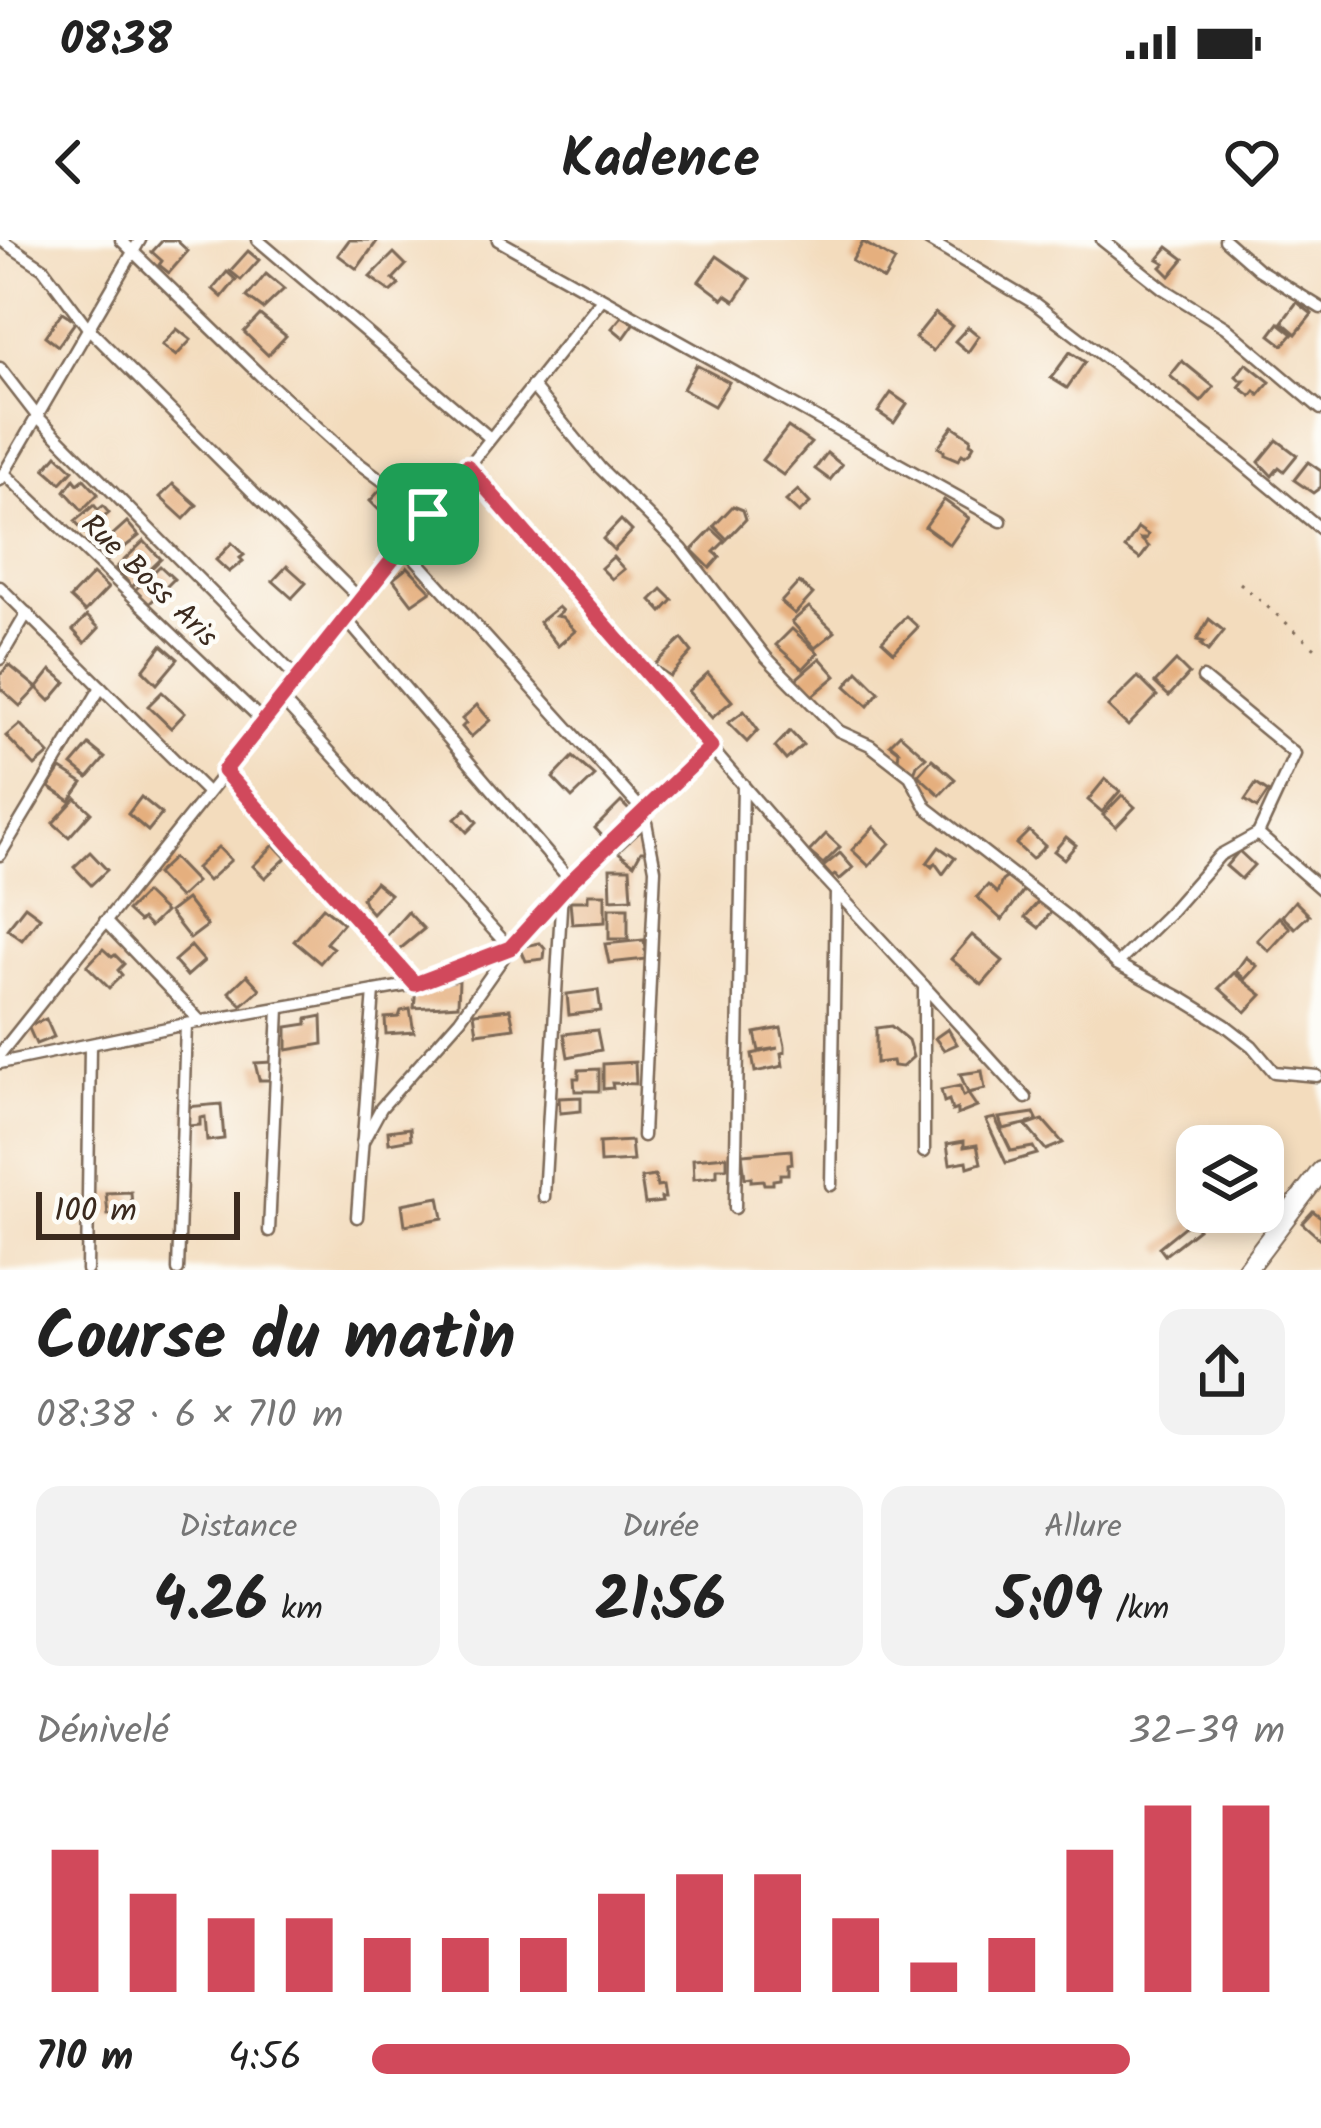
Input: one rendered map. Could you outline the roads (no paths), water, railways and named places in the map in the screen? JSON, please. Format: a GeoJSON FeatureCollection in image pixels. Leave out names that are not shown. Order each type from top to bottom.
{"type":"FeatureCollection","features":[{"type":"Feature","properties":{"kind":"highway"},"geometry":{"type":"LineString","coordinates":[[1246,1270],[1320,1175]]}},
{"type":"Feature","properties":{"kind":"street"},"geometry":{"type":"LineString","coordinates":[[1,240],[43,268],[88,328],[361,599]]}},
{"type":"Feature","properties":{"kind":"street"},"geometry":{"type":"LineString","coordinates":[[121,240],[137,245],[262,378],[352,459],[428,514]]}},
{"type":"Feature","properties":{"kind":"street"},"geometry":{"type":"LineString","coordinates":[[258,240],[490,438]]}},
{"type":"Feature","properties":{"kind":"street"},"geometry":{"type":"LineString","coordinates":[[498,240],[1001,521]]}},
{"type":"Feature","properties":{"kind":"street"},"geometry":{"type":"LineString","coordinates":[[928,240],[1034,303],[1232,454],[1321,529]]}},
{"type":"Feature","properties":{"kind":"street"},"geometry":{"type":"LineString","coordinates":[[1102,240],[1164,289],[1225,327],[1321,409]]}},
{"type":"Feature","properties":{"kind":"street"},"geometry":{"type":"LineString","coordinates":[[1225,240],[1258,268],[1321,308]]}},
{"type":"Feature","properties":{"kind":"street"},"geometry":{"type":"LineString","coordinates":[[2,477],[137,245]]}},
{"type":"Feature","properties":{"kind":"street"},"geometry":{"type":"LineString","coordinates":[[0,1054],[602,298]]}},
{"type":"Feature","properties":{"kind":"street"},"geometry":{"type":"LineString","coordinates":[[0,368],[37,416],[297,678]]}},
{"type":"Feature","properties":{"kind":"street"},"geometry":{"type":"LineString","coordinates":[[532,386],[600,468],[682,549],[766,656],[839,731],[870,745],[910,776],[927,808],[1070,920],[1117,964],[1225,1025],[1274,1072],[1317,1076]]}},
{"type":"Feature","properties":{"kind":"street"},"geometry":{"type":"LineString","coordinates":[[467,466],[836,892],[1026,1098]]}},
{"type":"Feature","properties":{"kind":"street","name":"Rue Boss Aris"},"geometry":{"type":"LineString","coordinates":[[2,477],[263,721]]}},
{"type":"Feature","properties":{"kind":"street"},"geometry":{"type":"LineString","coordinates":[[404,545],[644,812],[655,869],[643,1136]]}},
{"type":"Feature","properties":{"kind":"street"},"geometry":{"type":"LineString","coordinates":[[0,587],[207,792]]}},
{"type":"Feature","properties":{"kind":"street"},"geometry":{"type":"LineString","coordinates":[[0,659],[27,614]]}},
{"type":"Feature","properties":{"kind":"street"},"geometry":{"type":"LineString","coordinates":[[345,618],[567,886],[544,1197]]}},
{"type":"Feature","properties":{"kind":"street"},"geometry":{"type":"LineString","coordinates":[[1117,964],[1220,855],[1258,834],[1294,754],[1203,678]]}},
{"type":"Feature","properties":{"kind":"street"},"geometry":{"type":"LineString","coordinates":[[0,855],[101,687]]}},
{"type":"Feature","properties":{"kind":"street"},"geometry":{"type":"LineString","coordinates":[[281,699],[510,948]]}},
{"type":"Feature","properties":{"kind":"street"},"geometry":{"type":"LineString","coordinates":[[362,1144],[381,1108],[460,1019],[510,948],[711,747]]}},
{"type":"Feature","properties":{"kind":"street"},"geometry":{"type":"LineString","coordinates":[[224,771],[415,984]]}},
{"type":"Feature","properties":{"kind":"street"},"geometry":{"type":"LineString","coordinates":[[735,1208],[743,784]]}},
{"type":"Feature","properties":{"kind":"street"},"geometry":{"type":"LineString","coordinates":[[1258,834],[1321,889]]}},
{"type":"Feature","properties":{"kind":"street"},"geometry":{"type":"LineString","coordinates":[[831,1184],[836,892]]}},
{"type":"Feature","properties":{"kind":"street"},"geometry":{"type":"LineString","coordinates":[[105,921],[201,1022]]}},
{"type":"Feature","properties":{"kind":"street"},"geometry":{"type":"LineString","coordinates":[[0,1064],[186,1024],[415,984],[510,948]]}},
{"type":"Feature","properties":{"kind":"street"},"geometry":{"type":"LineString","coordinates":[[924,986],[924,1152]]}},
{"type":"Feature","properties":{"kind":"street"},"geometry":{"type":"LineString","coordinates":[[357,1217],[374,991]]}},
{"type":"Feature","properties":{"kind":"street"},"geometry":{"type":"LineString","coordinates":[[269,1231],[279,1008]]}},
{"type":"Feature","properties":{"kind":"street"},"geometry":{"type":"LineString","coordinates":[[178,1270],[186,1024]]}},
{"type":"Feature","properties":{"kind":"street"},"geometry":{"type":"LineString","coordinates":[[87,1270],[89,1045]]}}]}
